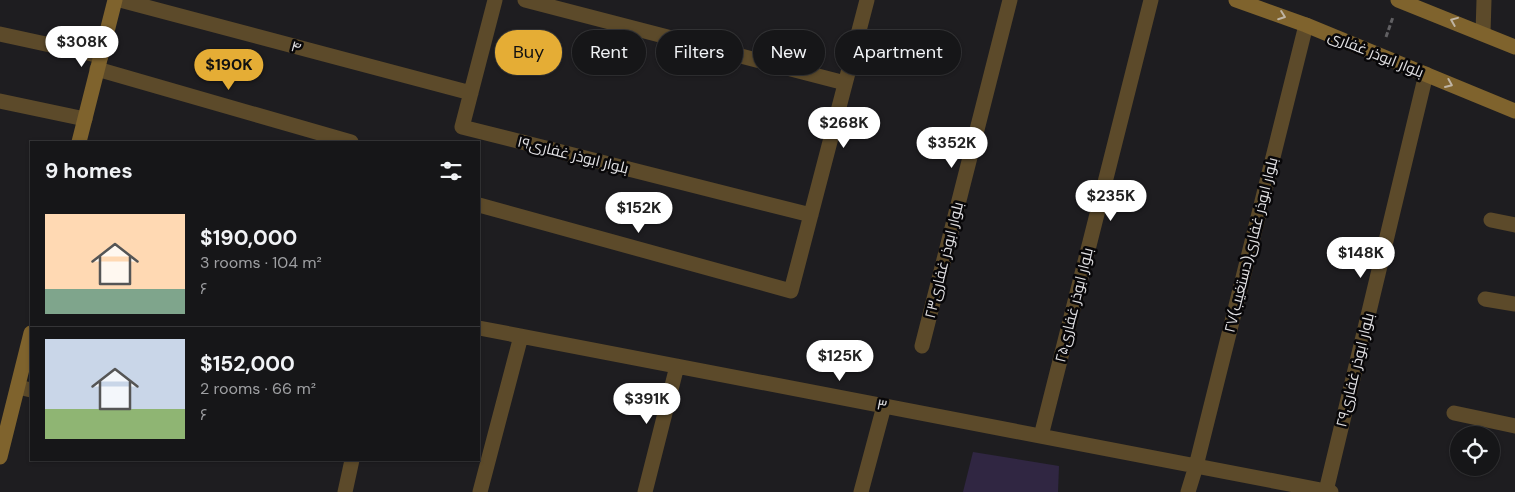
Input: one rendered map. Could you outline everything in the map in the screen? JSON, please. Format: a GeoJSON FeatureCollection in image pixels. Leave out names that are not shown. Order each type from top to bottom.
{"type":"FeatureCollection","features":[{"type":"Feature","properties":{"kind":"main road"},"geometry":{"type":"LineString","coordinates":[[79,141],[115,0]]}},
{"type":"Feature","properties":{"kind":"main road","name":"بلوار ابوذر غفاری"},"geometry":{"type":"LineString","coordinates":[[1236,0],[1306,25],[1515,111]]}},
{"type":"Feature","properties":{"kind":"main road"},"geometry":{"type":"LineString","coordinates":[[1399,0],[1515,47]]}},
{"type":"Feature","properties":{"kind":"main road"},"geometry":{"type":"LineString","coordinates":[[0,457],[24,388],[30,340]]}},
{"type":"Feature","properties":{"kind":"street","name":"۴"},"geometry":{"type":"LineString","coordinates":[[120,0],[471,94]]}},
{"type":"Feature","properties":{"kind":"street","name":"بلوار ابوذر غفاری۱۹"},"geometry":{"type":"LineString","coordinates":[[495,0],[462,127],[812,215]]}},
{"type":"Feature","properties":{"kind":"street"},"geometry":{"type":"LineString","coordinates":[[525,0],[845,83]]}},
{"type":"Feature","properties":{"kind":"street"},"geometry":{"type":"LineString","coordinates":[[480,206],[791,291],[867,0]]}},
{"type":"Feature","properties":{"kind":"street","name":"بلوار ابوذر غفاری۲۳"},"geometry":{"type":"LineString","coordinates":[[922,346],[1010,0]]}},
{"type":"Feature","properties":{"kind":"street","name":"بلوار ابوذر غفاری۲۵"},"geometry":{"type":"LineString","coordinates":[[1041,436],[1151,0]]}},
{"type":"Feature","properties":{"kind":"street"},"geometry":{"type":"LineString","coordinates":[[1483,33],[1484,0]]}},
{"type":"Feature","properties":{"kind":"street","name":"۲۷بلوار ابوذر غفاری(دستغیب)"},"geometry":{"type":"LineString","coordinates":[[1188,492],[1306,25]]}},
{"type":"Feature","properties":{"kind":"street"},"geometry":{"type":"LineString","coordinates":[[0,34],[99,62],[348,141]]}},
{"type":"Feature","properties":{"kind":"street","name":"بلوار ابوذر غفاری۲۹"},"geometry":{"type":"LineString","coordinates":[[1328,491],[1426,74]]}},
{"type":"Feature","properties":{"kind":"street"},"geometry":{"type":"LineString","coordinates":[[0,101],[85,119]]}},
{"type":"Feature","properties":{"kind":"street"},"geometry":{"type":"LineString","coordinates":[[1491,220],[1515,225]]}},
{"type":"Feature","properties":{"kind":"street"},"geometry":{"type":"LineString","coordinates":[[1485,299],[1515,304]]}},
{"type":"Feature","properties":{"kind":"street","name":"۳"},"geometry":{"type":"LineString","coordinates":[[480,328],[1328,491]]}},
{"type":"Feature","properties":{"kind":"street"},"geometry":{"type":"LineString","coordinates":[[480,492],[521,336]]}},
{"type":"Feature","properties":{"kind":"street"},"geometry":{"type":"LineString","coordinates":[[645,492],[677,366]]}},
{"type":"Feature","properties":{"kind":"street"},"geometry":{"type":"LineString","coordinates":[[861,492],[884,406]]}},
{"type":"Feature","properties":{"kind":"street"},"geometry":{"type":"LineString","coordinates":[[1454,413],[1515,426]]}},
{"type":"Feature","properties":{"kind":"street"},"geometry":{"type":"LineString","coordinates":[[345,492],[352,461]]}},
{"type":"Feature","properties":{"kind":"path"},"geometry":{"type":"LineString","coordinates":[[1380,55],[1399,0]]}},
{"type":"Feature","properties":{"kind":"shaded area"},"geometry":{"type":"Polygon","coordinates":[[[973,452],[1059,466],[1058,492],[963,492],[973,452]]]}}]}
